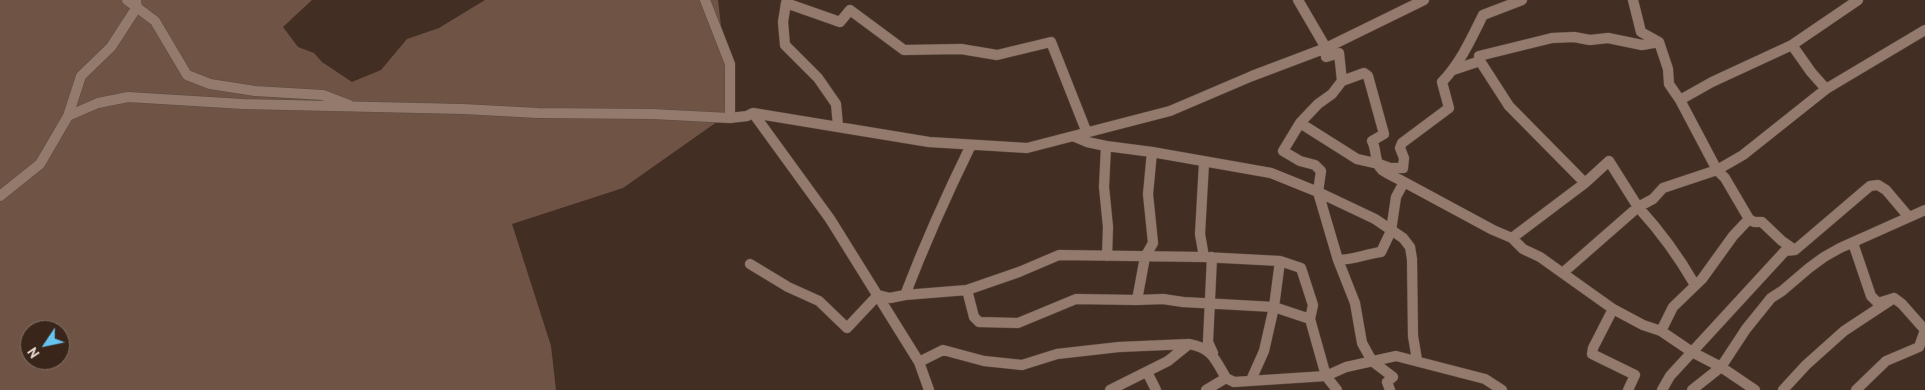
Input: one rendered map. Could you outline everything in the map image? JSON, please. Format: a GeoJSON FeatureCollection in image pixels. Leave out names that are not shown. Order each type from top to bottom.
{"type":"FeatureCollection","features":[{"type":"Feature","properties":{"kind":"street"},"geometry":{"type":"LineString","coordinates":[[127,0],[136,3],[155,21],[187,75],[210,84],[255,91],[322,96],[357,107]]}},
{"type":"Feature","properties":{"kind":"street"},"geometry":{"type":"LineString","coordinates":[[705,0],[730,64],[730,118]]}},
{"type":"Feature","properties":{"kind":"street"},"geometry":{"type":"LineString","coordinates":[[1298,0],[1326,48],[1326,57],[1339,53],[1342,81]]}},
{"type":"Feature","properties":{"kind":"street"},"geometry":{"type":"LineString","coordinates":[[68,116],[98,102],[128,96],[243,104],[463,109],[538,113],[652,114],[730,118],[747,116],[753,113],[929,142],[1027,148],[1170,111],[1252,76],[1326,48],[1424,0]]}},
{"type":"Feature","properties":{"kind":"street"},"geometry":{"type":"LineString","coordinates":[[1300,123],[1357,159],[1390,168],[1403,168],[1404,158],[1400,148],[1402,143],[1449,108],[1442,82],[1453,70],[1466,50],[1483,15],[1522,0]]}},
{"type":"Feature","properties":{"kind":"street"},"geometry":{"type":"LineString","coordinates":[[1633,0],[1641,32],[1659,42],[1668,69],[1669,84],[1680,100],[1717,170],[1749,219],[1754,222],[1762,222],[1782,241],[1795,250]]}},
{"type":"Feature","properties":{"kind":"street"},"geometry":{"type":"LineString","coordinates":[[1680,100],[1712,82],[1792,45],[1858,0]]}},
{"type":"Feature","properties":{"kind":"street"},"geometry":{"type":"LineString","coordinates":[[838,126],[836,104],[818,78],[785,45],[783,22],[786,2],[840,22],[850,10],[904,50],[961,49],[997,55],[1051,42],[1087,133]]}},
{"type":"Feature","properties":{"kind":"street"},"geometry":{"type":"LineString","coordinates":[[0,196],[40,164],[68,116],[82,76],[111,47],[136,3]]}},
{"type":"Feature","properties":{"kind":"street"},"geometry":{"type":"LineString","coordinates":[[1564,274],[1566,270],[1638,207],[1653,198],[1663,188],[1717,170],[1743,155],[1826,89],[1925,30]]}},
{"type":"Feature","properties":{"kind":"street"},"geometry":{"type":"LineString","coordinates":[[1585,183],[1510,106],[1480,61],[1479,56],[1552,38],[1574,37],[1590,40],[1608,38],[1642,45],[1659,42]]}},
{"type":"Feature","properties":{"kind":"street"},"geometry":{"type":"LineString","coordinates":[[1792,45],[1826,89]]}},
{"type":"Feature","properties":{"kind":"street"},"geometry":{"type":"LineString","coordinates":[[1453,70],[1480,61]]}},
{"type":"Feature","properties":{"kind":"street"},"geometry":{"type":"LineString","coordinates":[[1390,390],[1387,382],[1393,377],[1372,361],[1362,343],[1355,303],[1338,260],[1318,192],[1321,171],[1308,162],[1300,162],[1283,151],[1300,123],[1318,104],[1332,94],[1342,81],[1364,73],[1368,76],[1384,134],[1372,141],[1376,147],[1375,153],[1381,169],[1493,230],[1512,238],[1523,249],[1540,257],[1613,309],[1643,325],[1660,331],[1692,352],[1721,367],[1755,390]]}},
{"type":"Feature","properties":{"kind":"street"},"geometry":{"type":"LineString","coordinates":[[753,113],[830,219],[878,294],[919,362],[929,390]]}},
{"type":"Feature","properties":{"kind":"street"},"geometry":{"type":"LineString","coordinates":[[1075,137],[1106,146],[1152,152],[1271,173],[1318,192],[1375,219],[1403,238],[1410,247],[1412,259],[1413,336],[1417,360]]}},
{"type":"Feature","properties":{"kind":"street"},"geometry":{"type":"LineString","coordinates":[[905,295],[926,242],[971,145]]}},
{"type":"Feature","properties":{"kind":"street"},"geometry":{"type":"LineString","coordinates":[[1106,146],[1104,186],[1108,227],[1107,256]]}},
{"type":"Feature","properties":{"kind":"street"},"geometry":{"type":"LineString","coordinates":[[1137,300],[1145,257],[1153,243],[1148,194],[1152,152]]}},
{"type":"Feature","properties":{"kind":"street"},"geometry":{"type":"LineString","coordinates":[[1512,238],[1585,183],[1609,161],[1638,207],[1655,225],[1695,285]]}},
{"type":"Feature","properties":{"kind":"street"},"geometry":{"type":"LineString","coordinates":[[1204,162],[1200,234],[1208,257],[1208,342],[1226,378],[1234,382],[1326,376],[1346,367],[1396,356],[1485,379],[1502,390]]}},
{"type":"Feature","properties":{"kind":"street"},"geometry":{"type":"LineString","coordinates":[[1338,260],[1350,260],[1366,254],[1381,252],[1391,230],[1396,197],[1404,182]]}},
{"type":"Feature","properties":{"kind":"street"},"geometry":{"type":"LineString","coordinates":[[1662,390],[1670,376],[1785,251],[1795,250],[1870,186],[1878,185],[1886,190],[1908,216]]}},
{"type":"Feature","properties":{"kind":"street"},"geometry":{"type":"LineString","coordinates":[[1375,219],[1394,210]]}},
{"type":"Feature","properties":{"kind":"street"},"geometry":{"type":"LineString","coordinates":[[1692,390],[1721,367],[1746,329],[1771,298],[1824,257],[1908,216],[1925,210]]}},
{"type":"Feature","properties":{"kind":"street"},"geometry":{"type":"LineString","coordinates":[[1660,331],[1673,307],[1695,285],[1733,236],[1749,219]]}},
{"type":"Feature","properties":{"kind":"street"},"geometry":{"type":"LineString","coordinates":[[1853,243],[1871,296],[1878,303],[1894,298]]}},
{"type":"Feature","properties":{"kind":"street"},"geometry":{"type":"LineString","coordinates":[[878,294],[890,298],[967,290],[1019,272],[1059,255],[1208,257],[1280,261],[1301,268],[1313,305],[1310,319],[1326,376],[1337,390]]}},
{"type":"Feature","properties":{"kind":"street"},"geometry":{"type":"LineString","coordinates":[[1251,380],[1264,351],[1274,307],[1280,261]]}},
{"type":"Feature","properties":{"kind":"street"},"geometry":{"type":"LineString","coordinates":[[750,264],[788,287],[819,301],[847,328],[878,294]]}},
{"type":"Feature","properties":{"kind":"street"},"geometry":{"type":"LineString","coordinates":[[967,290],[974,317],[979,322],[1018,323],[1076,299],[1163,299],[1183,302],[1274,307],[1310,319]]}},
{"type":"Feature","properties":{"kind":"street"},"geometry":{"type":"LineString","coordinates":[[1858,390],[1886,362],[1919,346],[1925,330],[1902,304],[1894,298]]}},
{"type":"Feature","properties":{"kind":"street"},"geometry":{"type":"LineString","coordinates":[[1783,390],[1844,331],[1894,298]]}},
{"type":"Feature","properties":{"kind":"street"},"geometry":{"type":"LineString","coordinates":[[1613,309],[1592,348],[1592,354],[1635,375],[1628,390]]}},
{"type":"Feature","properties":{"kind":"street"},"geometry":{"type":"LineString","coordinates":[[919,362],[943,350],[984,361],[1022,365],[1057,354],[1119,347],[1189,344],[1202,346],[1214,357]]}},
{"type":"Feature","properties":{"kind":"street"},"geometry":{"type":"LineString","coordinates":[[1110,390],[1168,360],[1189,344]]}},
{"type":"Feature","properties":{"kind":"street"},"geometry":{"type":"LineString","coordinates":[[1147,372],[1156,390]]}},
{"type":"Feature","properties":{"kind":"street"},"geometry":{"type":"LineString","coordinates":[[1206,390],[1226,378]]}},
{"type":"Feature","properties":{"kind":"shaded area"},"geometry":{"type":"Polygon","coordinates":[[[0,0],[312,0],[283,27],[298,47],[314,53],[322,62],[352,82],[381,70],[407,39],[439,28],[485,0],[718,0],[731,112],[623,188],[512,224],[551,346],[556,390],[0,390],[0,0]]]}}]}
